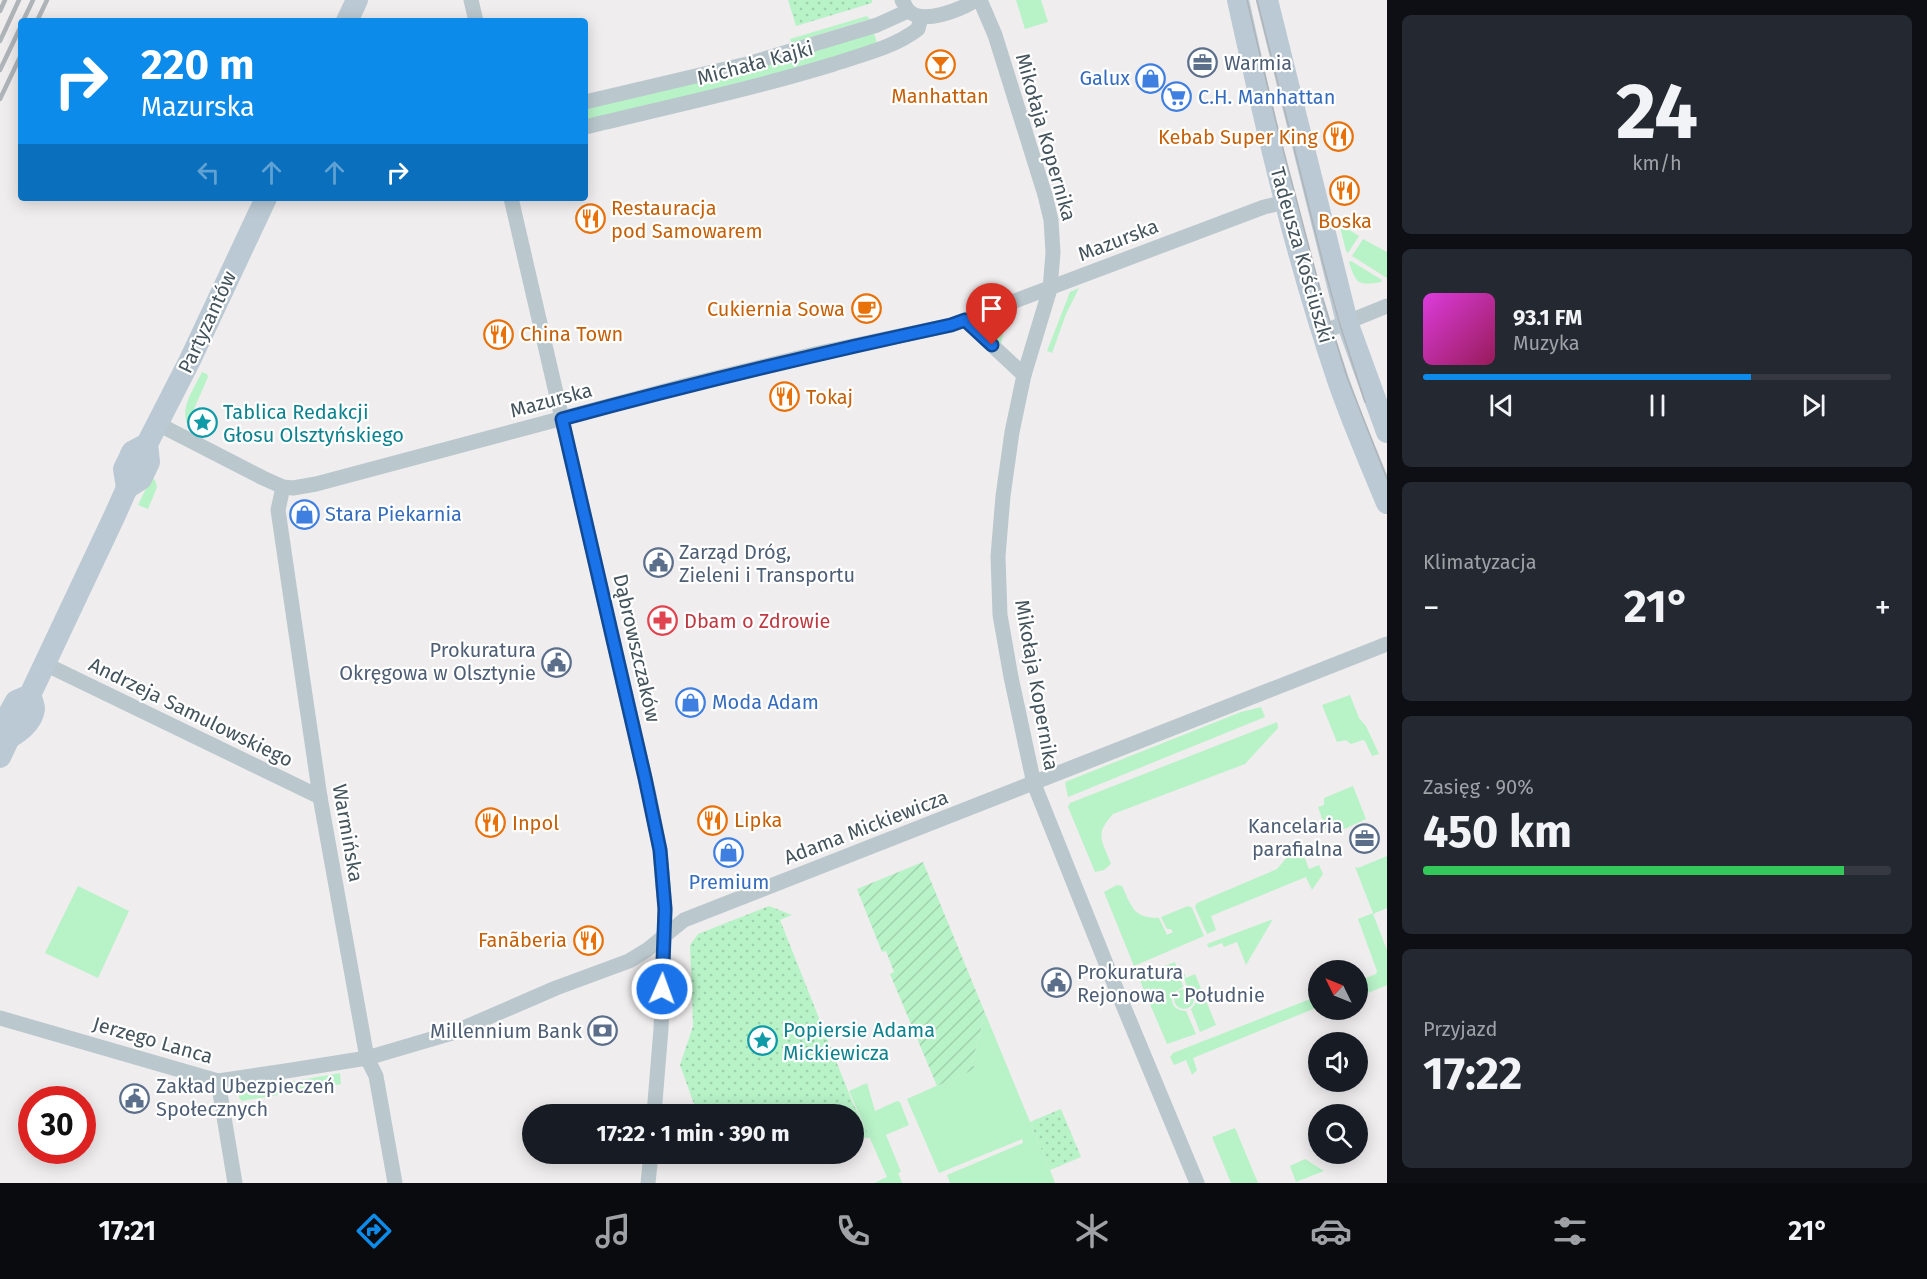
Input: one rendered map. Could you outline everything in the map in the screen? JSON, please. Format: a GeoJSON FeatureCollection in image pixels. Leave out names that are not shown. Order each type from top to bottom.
{"type":"FeatureCollection","features":[{"type":"Feature","properties":{"kind":"street"},"geometry":{"type":"LineString","coordinates":[[348,18],[357,0]]}},
{"type":"Feature","properties":{"kind":"street"},"geometry":{"type":"LineString","coordinates":[[471,0],[475,18]]}},
{"type":"Feature","properties":{"kind":"street"},"geometry":{"type":"LineString","coordinates":[[910,9],[943,14],[962,9],[978,0]]}},
{"type":"Feature","properties":{"kind":"street","name":"Mikołaja Kopernika"},"geometry":{"type":"LineString","coordinates":[[978,0],[994,34],[1051,220],[1053,253],[1050,289],[1024,375],[1007,464],[998,556],[1000,615],[1011,677],[1034,784],[1197,1183]]}},
{"type":"Feature","properties":{"kind":"street","name":"Tadeusza Kościuszki"},"geometry":{"type":"LineString","coordinates":[[1238,0],[1254,75],[1304,268],[1350,413],[1387,503]]}},
{"type":"Feature","properties":{"kind":"street","name":"Tadeusza Kościuszki"},"geometry":{"type":"LineString","coordinates":[[1267,0],[1347,322],[1387,432]]}},
{"type":"Feature","properties":{"kind":"street","name":"Michała Kajki"},"geometry":{"type":"LineString","coordinates":[[588,101],[751,63],[877,24],[910,9],[918,29],[904,40],[796,75],[588,126]]}},
{"type":"Feature","properties":{"kind":"street","name":"Partyzantów"},"geometry":{"type":"LineString","coordinates":[[4,748],[7,718],[16,701],[30,694],[127,488],[141,479],[149,462],[147,444],[265,201]]}},
{"type":"Feature","properties":{"kind":"street","name":"Dąbrowszczaków"},"geometry":{"type":"LineString","coordinates":[[512,201],[660,850],[665,902],[661,1029],[655,1104]]}},
{"type":"Feature","properties":{"kind":"street","name":"Mazurska"},"geometry":{"type":"LineString","coordinates":[[158,424],[283,487],[293,488],[316,484],[698,382],[951,325],[1264,207],[1286,202]]}},
{"type":"Feature","properties":{"kind":"street"},"geometry":{"type":"LineString","coordinates":[[1323,332],[1387,306]]}},
{"type":"Feature","properties":{"kind":"street"},"geometry":{"type":"LineString","coordinates":[[965,320],[1024,375]]}},
{"type":"Feature","properties":{"kind":"street","name":"Warmińska"},"geometry":{"type":"LineString","coordinates":[[283,487],[278,510],[320,796],[367,1058],[376,1076],[395,1183]]}},
{"type":"Feature","properties":{"kind":"street","name":"Adama Mickiewicza"},"geometry":{"type":"LineString","coordinates":[[367,1058],[462,1029],[556,988],[629,961],[648,950],[684,920],[1387,644]]}},
{"type":"Feature","properties":{"kind":"street","name":"Andrzeja Samulowskiego"},"geometry":{"type":"LineString","coordinates":[[45,664],[320,796]]}},
{"type":"Feature","properties":{"kind":"street","name":"Jerzego Lanca"},"geometry":{"type":"LineString","coordinates":[[0,1018],[218,1080],[367,1058]]}},
{"type":"Feature","properties":{"kind":"street"},"geometry":{"type":"LineString","coordinates":[[218,1080],[236,1183]]}},
{"type":"Feature","properties":{"kind":"street"},"geometry":{"type":"LineString","coordinates":[[648,1183],[650,1164]]}},
{"type":"Feature","properties":{"kind":"green space"},"geometry":{"type":"Polygon","coordinates":[[[788,0],[872,0],[872,3],[796,26],[788,0]]]}},
{"type":"Feature","properties":{"kind":"green space"},"geometry":{"type":"Polygon","coordinates":[[[1016,0],[1041,0],[1048,22],[1025,29],[1016,0]]]}},
{"type":"Feature","properties":{"kind":"green space"},"geometry":{"type":"Polygon","coordinates":[[[867,16],[870,19],[791,43],[790,39],[867,16]]]}},
{"type":"Feature","properties":{"kind":"green space"},"geometry":{"type":"Polygon","coordinates":[[[874,33],[877,43],[810,65],[588,120],[588,108],[874,33]]]}},
{"type":"Feature","properties":{"kind":"green space"},"geometry":{"type":"Polygon","coordinates":[[[1343,226],[1359,236],[1348,253],[1340,227],[1343,226]]]}},
{"type":"Feature","properties":{"kind":"green space"},"geometry":{"type":"Polygon","coordinates":[[[1363,239],[1387,252],[1387,278],[1352,256],[1363,239]]]}},
{"type":"Feature","properties":{"kind":"green space"},"geometry":{"type":"Polygon","coordinates":[[[1351,261],[1382,280],[1381,282],[1367,284],[1359,282],[1351,269],[1349,262],[1351,261]]]}},
{"type":"Feature","properties":{"kind":"green space"},"geometry":{"type":"Polygon","coordinates":[[[1079,288],[1066,314],[1052,353],[1047,351],[1070,292],[1079,288]]]}},
{"type":"Feature","properties":{"kind":"green space"},"geometry":{"type":"Polygon","coordinates":[[[1008,313],[1001,344],[986,330],[986,327],[989,320],[1008,313]]]}},
{"type":"Feature","properties":{"kind":"green space"},"geometry":{"type":"Polygon","coordinates":[[[202,372],[208,377],[193,411],[189,427],[185,413],[186,406],[202,372]]]}},
{"type":"Feature","properties":{"kind":"green space"},"geometry":{"type":"Polygon","coordinates":[[[151,478],[155,480],[157,487],[148,509],[138,505],[151,478]]]}},
{"type":"Feature","properties":{"kind":"green space"},"geometry":{"type":"Polygon","coordinates":[[[1350,695],[1359,718],[1366,726],[1379,754],[1372,756],[1363,740],[1351,744],[1346,740],[1337,742],[1322,705],[1350,695]]]}},
{"type":"Feature","properties":{"kind":"green space"},"geometry":{"type":"Polygon","coordinates":[[[1261,707],[1265,717],[1068,797],[1065,782],[1241,712],[1261,707]]]}},
{"type":"Feature","properties":{"kind":"green space"},"geometry":{"type":"Polygon","coordinates":[[[1277,722],[1278,728],[1245,764],[1113,814],[1103,827],[1102,833],[1103,843],[1111,864],[1104,870],[1095,872],[1068,807],[1070,803],[1277,722]]]}},
{"type":"Feature","properties":{"kind":"green space"},"geometry":{"type":"Polygon","coordinates":[[[1353,786],[1366,819],[1338,832],[1326,830],[1318,807],[1324,805],[1324,798],[1353,786]]]}},
{"type":"Feature","properties":{"kind":"green space"},"geometry":{"type":"Polygon","coordinates":[[[1299,843],[1309,869],[1319,865],[1323,874],[1312,890],[1306,877],[1211,916],[1216,930],[1207,934],[1195,907],[1197,903],[1277,869],[1299,843]]]}},
{"type":"Feature","properties":{"kind":"green space"},"geometry":{"type":"Polygon","coordinates":[[[1387,856],[1387,908],[1373,914],[1387,950],[1387,985],[1368,993],[1368,977],[1376,974],[1377,971],[1358,919],[1373,913],[1355,867],[1358,868],[1387,856]]]}},
{"type":"Feature","properties":{"kind":"green space"},"geometry":{"type":"Polygon","coordinates":[[[923,862],[985,1013],[972,1063],[975,1069],[937,1086],[890,974],[894,972],[886,951],[882,952],[857,889],[923,862]]]}},
{"type":"Feature","properties":{"kind":"green space"},"geometry":{"type":"Polygon","coordinates":[[[1117,885],[1122,886],[1134,910],[1144,916],[1159,918],[1167,935],[1173,932],[1167,929],[1161,917],[1188,906],[1192,908],[1204,936],[1134,966],[1104,892],[1117,885]]]}},
{"type":"Feature","properties":{"kind":"green space"},"geometry":{"type":"Polygon","coordinates":[[[78,886],[129,911],[98,978],[45,953],[78,886]]]}},
{"type":"Feature","properties":{"kind":"green space"},"geometry":{"type":"Polygon","coordinates":[[[769,906],[792,915],[780,920],[853,1104],[694,1104],[680,1065],[693,1026],[690,945],[698,934],[769,906]]]}},
{"type":"Feature","properties":{"kind":"green space"},"geometry":{"type":"Polygon","coordinates":[[[1273,919],[1246,965],[1237,942],[1224,947],[1222,943],[1209,948],[1207,944],[1273,919]]]}},
{"type":"Feature","properties":{"kind":"green space"},"geometry":{"type":"Polygon","coordinates":[[[1179,961],[1186,978],[1195,974],[1216,1025],[1200,1032],[1191,1009],[1196,1003],[1196,995],[1187,987],[1179,961]]]}},
{"type":"Feature","properties":{"kind":"green space"},"geometry":{"type":"Polygon","coordinates":[[[1175,962],[1183,987],[1173,993],[1172,1003],[1179,1010],[1186,1011],[1196,1034],[1167,1044],[1138,976],[1175,962]]]}},
{"type":"Feature","properties":{"kind":"green space"},"geometry":{"type":"Polygon","coordinates":[[[1184,989],[1191,992],[1194,999],[1191,1006],[1184,1009],[1177,1006],[1174,999],[1177,992],[1184,989]]]}},
{"type":"Feature","properties":{"kind":"green space"},"geometry":{"type":"Polygon","coordinates":[[[1308,1000],[1308,1011],[1193,1058],[1197,1070],[1192,1075],[1186,1060],[1174,1065],[1170,1057],[1173,1053],[1308,1000]]]}},
{"type":"Feature","properties":{"kind":"green space"},"geometry":{"type":"Polygon","coordinates":[[[985,1013],[1055,1183],[950,1183],[947,1175],[1023,1143],[1022,1139],[939,1173],[907,1099],[974,1069],[972,1063],[985,1013]]]}},
{"type":"Feature","properties":{"kind":"green space"},"geometry":{"type":"Polygon","coordinates":[[[340,1073],[341,1084],[242,1101],[239,1098],[240,1091],[340,1073]]]}},
{"type":"Feature","properties":{"kind":"green space"},"geometry":{"type":"Polygon","coordinates":[[[867,1083],[875,1111],[897,1101],[900,1102],[909,1125],[886,1135],[901,1172],[898,1173],[902,1183],[874,1183],[887,1177],[864,1125],[864,1104],[855,1104],[849,1091],[867,1083]]]}},
{"type":"Feature","properties":{"kind":"green space"},"geometry":{"type":"Polygon","coordinates":[[[1061,1109],[1081,1157],[1050,1170],[1030,1122],[1061,1109]]]}},
{"type":"Feature","properties":{"kind":"green space"},"geometry":{"type":"Polygon","coordinates":[[[864,1126],[870,1138],[864,1138],[864,1126]]]}},
{"type":"Feature","properties":{"kind":"green space"},"geometry":{"type":"Polygon","coordinates":[[[1235,1128],[1258,1183],[1231,1183],[1212,1137],[1235,1128]]]}},
{"type":"Feature","properties":{"kind":"green space"},"geometry":{"type":"Polygon","coordinates":[[[1305,1159],[1308,1164],[1313,1164],[1324,1171],[1296,1182],[1290,1166],[1305,1159]]]}},
{"type":"Feature","properties":{"kind":"tram line"},"geometry":{"type":"LineString","coordinates":[[1247,0],[1322,297],[1347,377],[1387,479]]}},
{"type":"Feature","properties":{"kind":"tram line"},"geometry":{"type":"LineString","coordinates":[[1257,0],[1324,267],[1365,402]]}},
{"type":"Feature","properties":{"kind":"railway"},"geometry":{"type":"LineString","coordinates":[[0,11],[5,0]]}},
{"type":"Feature","properties":{"kind":"railway"},"geometry":{"type":"LineString","coordinates":[[0,41],[19,0]]}},
{"type":"Feature","properties":{"kind":"railway"},"geometry":{"type":"LineString","coordinates":[[24,18],[33,0]]}},
{"type":"Feature","properties":{"kind":"railway"},"geometry":{"type":"LineString","coordinates":[[38,18],[47,0]]}},
{"type":"Feature","properties":{"kind":"railway"},"geometry":{"type":"LineString","coordinates":[[0,70],[18,32]]}},
{"type":"Feature","properties":{"kind":"railway"},"geometry":{"type":"LineString","coordinates":[[0,99],[18,61]]}},
{"type":"Feature","properties":{"kind":"place","name":"Warmia"},"geometry":{"type":"Point","coordinates":[1203,63]}},
{"type":"Feature","properties":{"kind":"place","name":"Manhattan"},"geometry":{"type":"Point","coordinates":[940,65]}},
{"type":"Feature","properties":{"kind":"place","name":"Galux"},"geometry":{"type":"Point","coordinates":[1151,78]}},
{"type":"Feature","properties":{"kind":"place","name":"C.H. Manhattan"},"geometry":{"type":"Point","coordinates":[1177,97]}},
{"type":"Feature","properties":{"kind":"place","name":"Kebab Super King"},"geometry":{"type":"Point","coordinates":[1339,137]}},
{"type":"Feature","properties":{"kind":"place","name":"Boska"},"geometry":{"type":"Point","coordinates":[1345,190]}},
{"type":"Feature","properties":{"kind":"place","name":"Restauracja pod Samowarem"},"geometry":{"type":"Point","coordinates":[590,219]}},
{"type":"Feature","properties":{"kind":"place","name":"Cukiernia Sowa"},"geometry":{"type":"Point","coordinates":[866,309]}},
{"type":"Feature","properties":{"kind":"place","name":"China Town"},"geometry":{"type":"Point","coordinates":[499,334]}},
{"type":"Feature","properties":{"kind":"place","name":"Tokaj"},"geometry":{"type":"Point","coordinates":[785,397]}},
{"type":"Feature","properties":{"kind":"place","name":"Tablica Redakcji Głosu Olsztyńskiego"},"geometry":{"type":"Point","coordinates":[202,423]}},
{"type":"Feature","properties":{"kind":"place","name":"Stara Piekarnia"},"geometry":{"type":"Point","coordinates":[304,514]}},
{"type":"Feature","properties":{"kind":"place","name":"Zarząd Dróg, Zieleni i Transportu"},"geometry":{"type":"Point","coordinates":[658,563]}},
{"type":"Feature","properties":{"kind":"place","name":"Dbam o Zdrowie"},"geometry":{"type":"Point","coordinates":[663,621]}},
{"type":"Feature","properties":{"kind":"place","name":"Prokuratura Okręgowa w Olsztynie"},"geometry":{"type":"Point","coordinates":[557,662]}},
{"type":"Feature","properties":{"kind":"place","name":"Moda Adam"},"geometry":{"type":"Point","coordinates":[691,702]}},
{"type":"Feature","properties":{"kind":"place","name":"Lipka"},"geometry":{"type":"Point","coordinates":[713,820]}},
{"type":"Feature","properties":{"kind":"place","name":"Inpol"},"geometry":{"type":"Point","coordinates":[491,823]}},
{"type":"Feature","properties":{"kind":"place","name":"Kancelaria parafialna"},"geometry":{"type":"Point","coordinates":[1364,838]}},
{"type":"Feature","properties":{"kind":"place","name":"Premium"},"geometry":{"type":"Point","coordinates":[729,852]}},
{"type":"Feature","properties":{"kind":"place","name":"Fanãberia"},"geometry":{"type":"Point","coordinates":[588,940]}},
{"type":"Feature","properties":{"kind":"place","name":"Prokuratura Rejonowa - Południe"},"geometry":{"type":"Point","coordinates":[1056,983]}},
{"type":"Feature","properties":{"kind":"place","name":"Millennium Bank"},"geometry":{"type":"Point","coordinates":[603,1031]}},
{"type":"Feature","properties":{"kind":"place","name":"Popiersie Adama Mickiewicza"},"geometry":{"type":"Point","coordinates":[762,1041]}},
{"type":"Feature","properties":{"kind":"place","name":"Zakład Ubezpieczeń Społecznych"},"geometry":{"type":"Point","coordinates":[135,1098]}},
{"type":"Feature","properties":{"kind":"route"},"geometry":{"type":"LineString","coordinates":[[662,989],[665,909],[660,850],[562,419],[687,385],[965,320],[992,345]]}}]}
